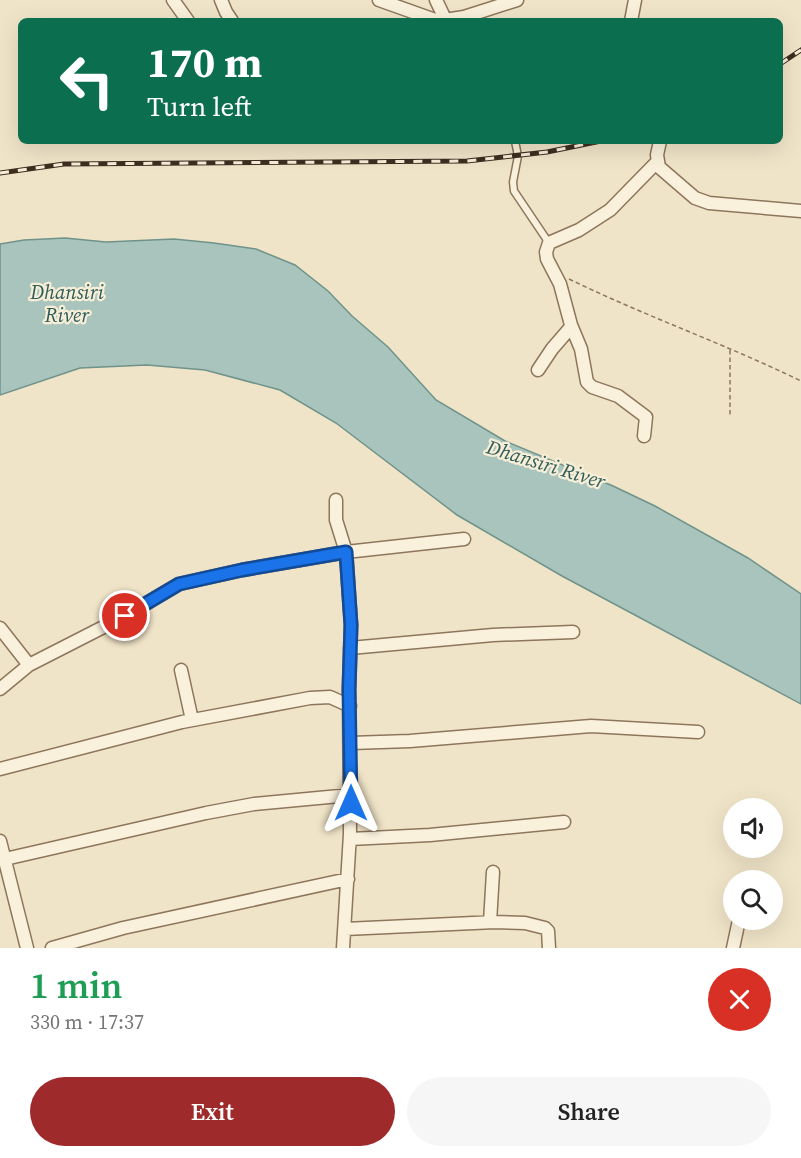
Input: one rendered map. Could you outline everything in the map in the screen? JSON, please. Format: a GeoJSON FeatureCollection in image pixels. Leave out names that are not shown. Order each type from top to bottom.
{"type":"FeatureCollection","features":[{"type":"Feature","properties":{"kind":"street"},"geometry":{"type":"LineString","coordinates":[[173,0],[186,18]]}},
{"type":"Feature","properties":{"kind":"street"},"geometry":{"type":"LineString","coordinates":[[221,0],[230,18]]}},
{"type":"Feature","properties":{"kind":"street"},"geometry":{"type":"LineString","coordinates":[[379,0],[427,18]]}},
{"type":"Feature","properties":{"kind":"street"},"geometry":{"type":"LineString","coordinates":[[436,0],[445,18]]}},
{"type":"Feature","properties":{"kind":"street"},"geometry":{"type":"LineString","coordinates":[[456,18],[517,0]]}},
{"type":"Feature","properties":{"kind":"street"},"geometry":{"type":"LineString","coordinates":[[632,18],[635,0]]}},
{"type":"Feature","properties":{"kind":"street"},"geometry":{"type":"LineString","coordinates":[[644,436],[646,417],[618,396],[592,387],[587,382],[580,349],[571,327],[560,284],[547,259],[546,247],[549,243],[579,230],[610,210],[657,162],[660,144]]}},
{"type":"Feature","properties":{"kind":"street"},"geometry":{"type":"LineString","coordinates":[[657,162],[663,172],[702,201],[801,211]]}},
{"type":"Feature","properties":{"kind":"street"},"geometry":{"type":"LineString","coordinates":[[538,370],[571,327]]}},
{"type":"Feature","properties":{"kind":"street"},"geometry":{"type":"LineString","coordinates":[[336,500],[336,520],[346,552],[350,600],[351,795],[344,948]]}},
{"type":"Feature","properties":{"kind":"street"},"geometry":{"type":"LineString","coordinates":[[0,689],[29,664],[125,616],[179,584],[242,570],[346,552],[464,539]]}},
{"type":"Feature","properties":{"kind":"street"},"geometry":{"type":"LineString","coordinates":[[0,628],[29,664]]}},
{"type":"Feature","properties":{"kind":"street"},"geometry":{"type":"LineString","coordinates":[[350,648],[493,635],[573,632]]}},
{"type":"Feature","properties":{"kind":"street"},"geometry":{"type":"LineString","coordinates":[[182,670],[192,720]]}},
{"type":"Feature","properties":{"kind":"street"},"geometry":{"type":"LineString","coordinates":[[0,769],[192,720],[322,696],[350,706]]}},
{"type":"Feature","properties":{"kind":"street"},"geometry":{"type":"LineString","coordinates":[[351,743],[410,741],[591,726],[698,732]]}},
{"type":"Feature","properties":{"kind":"street"},"geometry":{"type":"LineString","coordinates":[[5,859],[254,804],[351,795]]}},
{"type":"Feature","properties":{"kind":"street"},"geometry":{"type":"LineString","coordinates":[[350,839],[430,835],[564,822]]}},
{"type":"Feature","properties":{"kind":"street"},"geometry":{"type":"LineString","coordinates":[[0,841],[27,948]]}},
{"type":"Feature","properties":{"kind":"street"},"geometry":{"type":"LineString","coordinates":[[490,922],[494,872]]}},
{"type":"Feature","properties":{"kind":"street"},"geometry":{"type":"LineString","coordinates":[[52,948],[123,928],[348,879]]}},
{"type":"Feature","properties":{"kind":"street"},"geometry":{"type":"LineString","coordinates":[[345,929],[525,922],[541,925],[548,931],[549,948]]}},
{"type":"Feature","properties":{"kind":"street"},"geometry":{"type":"LineString","coordinates":[[733,948],[737,930]]}},
{"type":"Feature","properties":{"kind":"lane"},"geometry":{"type":"LineString","coordinates":[[516,144],[518,156],[513,182],[514,191],[549,243]]}},
{"type":"Feature","properties":{"kind":"path"},"geometry":{"type":"LineString","coordinates":[[555,272],[801,381]]}},
{"type":"Feature","properties":{"kind":"path"},"geometry":{"type":"LineString","coordinates":[[730,349],[730,416]]}},
{"type":"Feature","properties":{"kind":"water","name":"Dhansiri River"},"geometry":{"type":"Polygon","coordinates":[[[65,238],[106,242],[174,239],[214,243],[256,249],[295,265],[328,291],[352,316],[388,347],[436,400],[505,441],[655,506],[748,558],[801,594],[801,704],[562,576],[457,515],[336,423],[280,390],[205,370],[147,365],[80,368],[0,395],[0,244],[65,238]]]}},
{"type":"Feature","properties":{"kind":"railway"},"geometry":{"type":"LineString","coordinates":[[783,62],[801,50]]}},
{"type":"Feature","properties":{"kind":"railway"},"geometry":{"type":"LineString","coordinates":[[0,173],[64,164],[467,161],[547,152],[586,144]]}},
{"type":"Feature","properties":{"kind":"route"},"geometry":{"type":"LineString","coordinates":[[125,616],[170,588],[191,580],[346,552],[351,625],[349,689],[351,803]]}}]}
